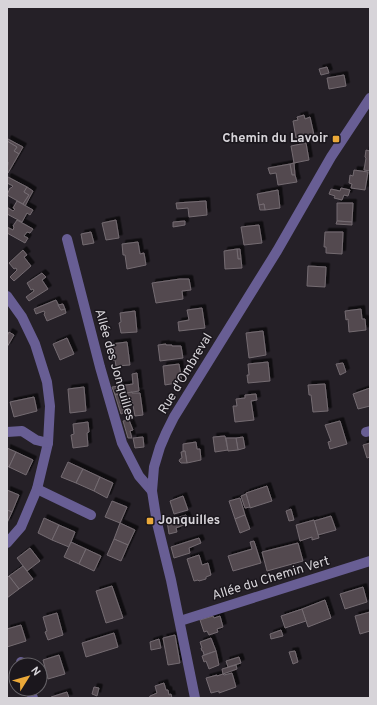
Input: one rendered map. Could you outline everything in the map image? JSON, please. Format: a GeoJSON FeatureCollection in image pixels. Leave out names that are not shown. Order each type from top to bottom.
{"type":"FeatureCollection","features":[{"type":"Feature","properties":{"kind":"street","name":"Rue d'Ombreval"},"geometry":{"type":"LineString","coordinates":[[195,698],[171,580],[156,522],[152,491],[154,467],[160,447],[174,417],[277,251],[331,158],[370,98]]}},
{"type":"Feature","properties":{"kind":"street","name":"Allée des Jonquilles"},"geometry":{"type":"LineString","coordinates":[[66,239],[122,443],[139,476],[152,491]]}},
{"type":"Feature","properties":{"kind":"street"},"geometry":{"type":"LineString","coordinates":[[7,296],[22,317],[36,344],[47,382],[50,406],[48,443],[37,489],[21,527],[7,543]]}},
{"type":"Feature","properties":{"kind":"street"},"geometry":{"type":"LineString","coordinates":[[7,432],[22,431],[36,440],[48,443]]}},
{"type":"Feature","properties":{"kind":"street"},"geometry":{"type":"LineString","coordinates":[[37,489],[91,515]]}},
{"type":"Feature","properties":{"kind":"street","name":"Allée du Chemin Vert"},"geometry":{"type":"LineString","coordinates":[[180,621],[370,561]]}},
{"type":"Feature","properties":{"kind":"building"},"geometry":{"type":"Polygon","coordinates":[[[327,67],[329,73],[321,75],[319,69],[327,67]]]}},
{"type":"Feature","properties":{"kind":"building"},"geometry":{"type":"Polygon","coordinates":[[[344,75],[346,86],[329,89],[327,78],[344,75]]]}},
{"type":"Feature","properties":{"kind":"building"},"geometry":{"type":"Polygon","coordinates":[[[304,115],[305,119],[310,117],[314,135],[296,138],[293,121],[298,120],[297,117],[304,115]]]}},
{"type":"Feature","properties":{"kind":"building"},"geometry":{"type":"Polygon","coordinates":[[[8,139],[23,147],[19,154],[14,151],[17,147],[7,141],[8,139]]]}},
{"type":"Feature","properties":{"kind":"building"},"geometry":{"type":"Polygon","coordinates":[[[7,141],[17,147],[14,151],[19,154],[8,173],[7,172],[7,141]]]}},
{"type":"Feature","properties":{"kind":"building"},"geometry":{"type":"Polygon","coordinates":[[[306,143],[309,160],[294,163],[291,146],[306,143]]]}},
{"type":"Feature","properties":{"kind":"building"},"geometry":{"type":"Polygon","coordinates":[[[366,150],[370,151],[370,171],[364,170],[366,150]]]}},
{"type":"Feature","properties":{"kind":"building"},"geometry":{"type":"Polygon","coordinates":[[[294,163],[295,175],[292,175],[290,164],[294,163]]]}},
{"type":"Feature","properties":{"kind":"building"},"geometry":{"type":"Polygon","coordinates":[[[290,164],[292,175],[295,175],[297,182],[278,185],[276,173],[270,174],[268,168],[290,164]]]}},
{"type":"Feature","properties":{"kind":"building"},"geometry":{"type":"Polygon","coordinates":[[[354,170],[368,172],[365,190],[351,188],[352,184],[349,183],[350,175],[353,176],[354,170]]]}},
{"type":"Feature","properties":{"kind":"building"},"geometry":{"type":"Polygon","coordinates":[[[8,177],[27,187],[24,192],[29,195],[23,204],[7,195],[10,188],[13,186],[7,183],[8,177]]]}},
{"type":"Feature","properties":{"kind":"building"},"geometry":{"type":"Polygon","coordinates":[[[27,187],[33,191],[25,206],[23,204],[29,195],[24,192],[27,187]]]}},
{"type":"Feature","properties":{"kind":"building"},"geometry":{"type":"Polygon","coordinates":[[[341,188],[350,190],[348,196],[344,195],[342,200],[334,198],[335,196],[329,194],[331,189],[340,191],[341,188]]]}},
{"type":"Feature","properties":{"kind":"building"},"geometry":{"type":"Polygon","coordinates":[[[278,190],[280,208],[265,210],[264,204],[259,205],[257,194],[278,190]]]}},
{"type":"Feature","properties":{"kind":"building"},"geometry":{"type":"Polygon","coordinates":[[[17,201],[33,210],[30,215],[27,213],[22,222],[7,214],[7,207],[13,211],[17,201]]]}},
{"type":"Feature","properties":{"kind":"building"},"geometry":{"type":"Polygon","coordinates":[[[206,201],[207,215],[189,217],[188,208],[177,209],[176,203],[206,201]]]}},
{"type":"Feature","properties":{"kind":"building"},"geometry":{"type":"Polygon","coordinates":[[[337,203],[353,203],[352,222],[337,221],[337,203]]]}},
{"type":"Feature","properties":{"kind":"building"},"geometry":{"type":"Polygon","coordinates":[[[264,204],[265,210],[260,210],[259,205],[264,204]]]}},
{"type":"Feature","properties":{"kind":"building"},"geometry":{"type":"Polygon","coordinates":[[[17,220],[33,229],[30,233],[27,232],[24,236],[28,238],[25,243],[7,233],[7,227],[13,230],[13,226],[17,220]]]}},
{"type":"Feature","properties":{"kind":"building"},"geometry":{"type":"Polygon","coordinates":[[[116,220],[119,238],[106,240],[102,223],[116,220]]]}},
{"type":"Feature","properties":{"kind":"building"},"geometry":{"type":"Polygon","coordinates":[[[185,221],[185,225],[173,227],[173,222],[185,221]]]}},
{"type":"Feature","properties":{"kind":"building"},"geometry":{"type":"Polygon","coordinates":[[[337,221],[352,222],[352,225],[336,224],[337,221]]]}},
{"type":"Feature","properties":{"kind":"building"},"geometry":{"type":"Polygon","coordinates":[[[259,225],[262,243],[244,245],[241,227],[259,225]]]}},
{"type":"Feature","properties":{"kind":"building"},"geometry":{"type":"Polygon","coordinates":[[[91,232],[94,243],[83,245],[81,234],[91,232]]]}},
{"type":"Feature","properties":{"kind":"building"},"geometry":{"type":"Polygon","coordinates":[[[325,232],[343,232],[342,254],[326,253],[326,247],[324,247],[325,232]]]}},
{"type":"Feature","properties":{"kind":"building"},"geometry":{"type":"Polygon","coordinates":[[[138,242],[140,254],[144,253],[146,265],[127,269],[122,244],[138,242]]]}},
{"type":"Feature","properties":{"kind":"building"},"geometry":{"type":"Polygon","coordinates":[[[237,249],[240,249],[241,259],[238,259],[237,249]]]}},
{"type":"Feature","properties":{"kind":"building"},"geometry":{"type":"Polygon","coordinates":[[[237,249],[238,259],[241,259],[242,268],[225,269],[224,251],[237,249]]]}},
{"type":"Feature","properties":{"kind":"building"},"geometry":{"type":"Polygon","coordinates":[[[23,250],[27,255],[24,257],[31,266],[14,281],[10,277],[17,270],[16,268],[14,269],[9,263],[23,250]]]}},
{"type":"Feature","properties":{"kind":"building"},"geometry":{"type":"Polygon","coordinates":[[[308,266],[326,267],[325,287],[307,286],[308,266]]]}},
{"type":"Feature","properties":{"kind":"building"},"geometry":{"type":"Polygon","coordinates":[[[42,273],[46,277],[42,280],[48,289],[29,301],[26,297],[34,291],[33,289],[31,290],[27,283],[42,273]]]}},
{"type":"Feature","properties":{"kind":"building"},"geometry":{"type":"Polygon","coordinates":[[[189,279],[191,290],[182,291],[183,299],[156,303],[152,283],[189,279]]]}},
{"type":"Feature","properties":{"kind":"building"},"geometry":{"type":"Polygon","coordinates":[[[56,300],[61,310],[65,309],[66,313],[47,321],[44,311],[36,314],[34,309],[56,300]]]}},
{"type":"Feature","properties":{"kind":"building"},"geometry":{"type":"Polygon","coordinates":[[[63,304],[65,309],[61,310],[58,305],[63,304]]]}},
{"type":"Feature","properties":{"kind":"building"},"geometry":{"type":"Polygon","coordinates":[[[202,308],[205,328],[179,331],[178,322],[189,320],[187,310],[202,308]]]}},
{"type":"Feature","properties":{"kind":"building"},"geometry":{"type":"Polygon","coordinates":[[[361,309],[362,319],[365,319],[366,330],[349,332],[348,319],[346,320],[345,311],[361,309]]]}},
{"type":"Feature","properties":{"kind":"building"},"geometry":{"type":"Polygon","coordinates":[[[135,311],[137,332],[121,333],[119,323],[121,322],[120,313],[135,311]]]}},
{"type":"Feature","properties":{"kind":"building"},"geometry":{"type":"Polygon","coordinates":[[[263,331],[266,355],[249,358],[246,333],[263,331]]]}},
{"type":"Feature","properties":{"kind":"building"},"geometry":{"type":"Polygon","coordinates":[[[9,332],[14,335],[7,347],[7,336],[9,332]]]}},
{"type":"Feature","properties":{"kind":"building"},"geometry":{"type":"Polygon","coordinates":[[[67,338],[74,354],[60,360],[53,344],[67,338]]]}},
{"type":"Feature","properties":{"kind":"building"},"geometry":{"type":"Polygon","coordinates":[[[127,342],[130,365],[116,366],[115,360],[113,360],[111,344],[127,342]]]}},
{"type":"Feature","properties":{"kind":"building"},"geometry":{"type":"Polygon","coordinates":[[[166,344],[181,346],[183,358],[160,361],[158,345],[166,344]]]}},
{"type":"Feature","properties":{"kind":"building"},"geometry":{"type":"Polygon","coordinates":[[[268,362],[270,381],[248,383],[248,364],[268,362]]]}},
{"type":"Feature","properties":{"kind":"building"},"geometry":{"type":"Polygon","coordinates":[[[343,363],[346,372],[340,375],[336,364],[343,363]]]}},
{"type":"Feature","properties":{"kind":"building"},"geometry":{"type":"Polygon","coordinates":[[[179,364],[182,382],[165,385],[163,366],[179,364]]]}},
{"type":"Feature","properties":{"kind":"building"},"geometry":{"type":"Polygon","coordinates":[[[137,373],[139,391],[115,395],[112,387],[133,384],[132,374],[137,373]]]}},
{"type":"Feature","properties":{"kind":"building"},"geometry":{"type":"Polygon","coordinates":[[[325,384],[328,411],[313,412],[308,385],[325,384]]]}},
{"type":"Feature","properties":{"kind":"building"},"geometry":{"type":"Polygon","coordinates":[[[84,387],[86,411],[70,413],[68,389],[84,387]]]}},
{"type":"Feature","properties":{"kind":"building"},"geometry":{"type":"Polygon","coordinates":[[[370,388],[370,406],[358,409],[353,394],[370,388]]]}},
{"type":"Feature","properties":{"kind":"building"},"geometry":{"type":"Polygon","coordinates":[[[132,392],[140,393],[143,415],[135,416],[132,400],[127,401],[126,399],[120,400],[125,412],[121,414],[115,395],[132,392]]]}},
{"type":"Feature","properties":{"kind":"building"},"geometry":{"type":"Polygon","coordinates":[[[256,394],[257,400],[251,401],[254,420],[235,422],[233,406],[237,406],[236,399],[245,398],[245,395],[256,394]]]}},
{"type":"Feature","properties":{"kind":"building"},"geometry":{"type":"Polygon","coordinates":[[[34,397],[37,411],[14,417],[10,402],[34,397]]]}},
{"type":"Feature","properties":{"kind":"building"},"geometry":{"type":"Polygon","coordinates":[[[129,420],[133,430],[130,431],[132,438],[128,438],[123,421],[129,420]]]}},
{"type":"Feature","properties":{"kind":"building"},"geometry":{"type":"Polygon","coordinates":[[[340,421],[347,444],[330,449],[328,442],[331,441],[325,425],[340,421]]]}},
{"type":"Feature","properties":{"kind":"building"},"geometry":{"type":"Polygon","coordinates":[[[88,422],[88,446],[73,448],[71,435],[74,434],[73,424],[88,422]]]}},
{"type":"Feature","properties":{"kind":"building"},"geometry":{"type":"Polygon","coordinates":[[[225,436],[228,450],[215,452],[213,437],[225,436]]]}},
{"type":"Feature","properties":{"kind":"building"},"geometry":{"type":"Polygon","coordinates":[[[143,437],[144,447],[135,448],[133,438],[143,437]]]}},
{"type":"Feature","properties":{"kind":"building"},"geometry":{"type":"Polygon","coordinates":[[[243,437],[245,448],[238,450],[236,438],[243,437]]]}},
{"type":"Feature","properties":{"kind":"building"},"geometry":{"type":"Polygon","coordinates":[[[226,438],[236,438],[238,450],[228,451],[226,438]]]}},
{"type":"Feature","properties":{"kind":"building"},"geometry":{"type":"Polygon","coordinates":[[[196,442],[197,449],[200,449],[201,460],[187,463],[185,451],[183,451],[183,444],[196,442]]]}},
{"type":"Feature","properties":{"kind":"building"},"geometry":{"type":"Polygon","coordinates":[[[370,443],[370,457],[367,458],[363,445],[370,443]]]}},
{"type":"Feature","properties":{"kind":"building"},"geometry":{"type":"Polygon","coordinates":[[[7,448],[16,452],[9,467],[7,466],[7,448]]]}},
{"type":"Feature","properties":{"kind":"building"},"geometry":{"type":"Polygon","coordinates":[[[185,451],[187,463],[181,463],[179,461],[182,458],[181,452],[185,451]]]}},
{"type":"Feature","properties":{"kind":"building"},"geometry":{"type":"Polygon","coordinates":[[[16,452],[33,460],[26,475],[9,467],[16,452]]]}},
{"type":"Feature","properties":{"kind":"building"},"geometry":{"type":"Polygon","coordinates":[[[68,462],[83,469],[76,483],[61,477],[68,462]]]}},
{"type":"Feature","properties":{"kind":"building"},"geometry":{"type":"Polygon","coordinates":[[[83,469],[100,477],[94,491],[76,483],[83,469]]]}},
{"type":"Feature","properties":{"kind":"building"},"geometry":{"type":"Polygon","coordinates":[[[100,477],[113,483],[107,498],[94,491],[100,477]]]}},
{"type":"Feature","properties":{"kind":"building"},"geometry":{"type":"Polygon","coordinates":[[[267,486],[272,501],[250,508],[246,493],[267,486]]]}},
{"type":"Feature","properties":{"kind":"building"},"geometry":{"type":"Polygon","coordinates":[[[7,490],[19,495],[12,512],[7,510],[7,490]]]}},
{"type":"Feature","properties":{"kind":"building"},"geometry":{"type":"Polygon","coordinates":[[[246,494],[250,507],[245,508],[241,496],[246,494]]]}},
{"type":"Feature","properties":{"kind":"building"},"geometry":{"type":"Polygon","coordinates":[[[183,496],[188,510],[174,514],[170,501],[183,496]]]}},
{"type":"Feature","properties":{"kind":"building"},"geometry":{"type":"Polygon","coordinates":[[[240,498],[245,515],[235,519],[229,501],[240,498]]]}},
{"type":"Feature","properties":{"kind":"building"},"geometry":{"type":"Polygon","coordinates":[[[112,501],[127,507],[120,523],[105,517],[112,501]]]}},
{"type":"Feature","properties":{"kind":"building"},"geometry":{"type":"Polygon","coordinates":[[[291,509],[294,520],[289,521],[286,511],[291,509]]]}},
{"type":"Feature","properties":{"kind":"building"},"geometry":{"type":"Polygon","coordinates":[[[7,510],[12,512],[7,523],[7,510]]]}},
{"type":"Feature","properties":{"kind":"building"},"geometry":{"type":"Polygon","coordinates":[[[186,515],[189,523],[176,528],[177,532],[169,534],[167,521],[186,515]]]}},
{"type":"Feature","properties":{"kind":"building"},"geometry":{"type":"Polygon","coordinates":[[[245,515],[250,529],[240,533],[235,519],[245,515]]]}},
{"type":"Feature","properties":{"kind":"building"},"geometry":{"type":"Polygon","coordinates":[[[331,516],[336,530],[318,535],[314,521],[331,516]]]}},
{"type":"Feature","properties":{"kind":"building"},"geometry":{"type":"Polygon","coordinates":[[[44,518],[59,525],[52,540],[38,533],[44,518]]]}},
{"type":"Feature","properties":{"kind":"building"},"geometry":{"type":"Polygon","coordinates":[[[314,520],[319,538],[312,540],[312,537],[300,541],[296,525],[314,520]]]}},
{"type":"Feature","properties":{"kind":"building"},"geometry":{"type":"Polygon","coordinates":[[[120,523],[135,530],[128,545],[114,539],[120,523]]]}},
{"type":"Feature","properties":{"kind":"building"},"geometry":{"type":"Polygon","coordinates":[[[59,525],[75,532],[69,547],[52,540],[59,525]]]}},
{"type":"Feature","properties":{"kind":"building"},"geometry":{"type":"Polygon","coordinates":[[[199,538],[201,543],[189,548],[190,553],[174,558],[171,547],[199,538]]]}},
{"type":"Feature","properties":{"kind":"building"},"geometry":{"type":"Polygon","coordinates":[[[114,539],[128,545],[121,561],[107,555],[114,539]]]}},
{"type":"Feature","properties":{"kind":"building"},"geometry":{"type":"Polygon","coordinates":[[[254,541],[261,563],[233,571],[228,556],[252,549],[250,542],[254,541]]]}},
{"type":"Feature","properties":{"kind":"building"},"geometry":{"type":"Polygon","coordinates":[[[71,542],[86,549],[79,564],[64,557],[71,542]]]}},
{"type":"Feature","properties":{"kind":"building"},"geometry":{"type":"Polygon","coordinates":[[[298,543],[303,561],[267,571],[262,552],[298,543]]]}},
{"type":"Feature","properties":{"kind":"building"},"geometry":{"type":"Polygon","coordinates":[[[30,548],[40,561],[27,571],[17,558],[30,548]]]}},
{"type":"Feature","properties":{"kind":"building"},"geometry":{"type":"Polygon","coordinates":[[[86,549],[101,556],[94,571],[79,564],[86,549]]]}},
{"type":"Feature","properties":{"kind":"building"},"geometry":{"type":"Polygon","coordinates":[[[199,555],[202,565],[208,563],[211,575],[206,577],[206,579],[194,581],[187,559],[199,555]]]}},
{"type":"Feature","properties":{"kind":"building"},"geometry":{"type":"Polygon","coordinates":[[[23,566],[33,579],[19,589],[9,576],[23,566]]]}},
{"type":"Feature","properties":{"kind":"building"},"geometry":{"type":"Polygon","coordinates":[[[9,576],[19,589],[7,598],[7,578],[9,576]]]}},
{"type":"Feature","properties":{"kind":"building"},"geometry":{"type":"Polygon","coordinates":[[[112,586],[123,618],[106,623],[96,591],[112,586]]]}},
{"type":"Feature","properties":{"kind":"building"},"geometry":{"type":"Polygon","coordinates":[[[363,587],[367,602],[345,609],[340,594],[363,587]]]}},
{"type":"Feature","properties":{"kind":"building"},"geometry":{"type":"Polygon","coordinates":[[[325,600],[331,618],[308,627],[302,609],[325,600]]]}},
{"type":"Feature","properties":{"kind":"building"},"geometry":{"type":"Polygon","coordinates":[[[302,609],[306,621],[285,628],[281,616],[302,609]]]}},
{"type":"Feature","properties":{"kind":"building"},"geometry":{"type":"Polygon","coordinates":[[[370,612],[370,631],[360,634],[355,616],[370,612]]]}},
{"type":"Feature","properties":{"kind":"building"},"geometry":{"type":"Polygon","coordinates":[[[57,613],[63,635],[48,640],[45,632],[47,631],[43,617],[57,613]]]}},
{"type":"Feature","properties":{"kind":"building"},"geometry":{"type":"Polygon","coordinates":[[[213,616],[214,618],[220,616],[223,627],[217,629],[218,632],[209,635],[207,631],[204,632],[200,620],[213,616]]]}},
{"type":"Feature","properties":{"kind":"building"},"geometry":{"type":"Polygon","coordinates":[[[21,625],[26,641],[7,647],[7,629],[21,625]]]}},
{"type":"Feature","properties":{"kind":"building"},"geometry":{"type":"Polygon","coordinates":[[[281,630],[283,636],[271,639],[270,634],[281,630]]]}},
{"type":"Feature","properties":{"kind":"building"},"geometry":{"type":"Polygon","coordinates":[[[114,633],[118,647],[86,657],[82,643],[114,633]]]}},
{"type":"Feature","properties":{"kind":"building"},"geometry":{"type":"Polygon","coordinates":[[[175,635],[180,663],[168,665],[163,638],[175,635]]]}},
{"type":"Feature","properties":{"kind":"building"},"geometry":{"type":"Polygon","coordinates":[[[211,638],[216,651],[204,655],[200,642],[211,638]]]}},
{"type":"Feature","properties":{"kind":"building"},"geometry":{"type":"Polygon","coordinates":[[[159,639],[161,648],[151,650],[150,642],[159,639]]]}},
{"type":"Feature","properties":{"kind":"building"},"geometry":{"type":"Polygon","coordinates":[[[216,651],[219,665],[209,669],[202,656],[216,651]]]}},
{"type":"Feature","properties":{"kind":"building"},"geometry":{"type":"Polygon","coordinates":[[[295,651],[298,662],[293,664],[289,652],[295,651]]]}},
{"type":"Feature","properties":{"kind":"building"},"geometry":{"type":"Polygon","coordinates":[[[59,655],[65,674],[48,679],[48,658],[59,655]]]}},
{"type":"Feature","properties":{"kind":"building"},"geometry":{"type":"Polygon","coordinates":[[[239,657],[241,663],[228,667],[226,661],[239,657]]]}},
{"type":"Feature","properties":{"kind":"building"},"geometry":{"type":"Polygon","coordinates":[[[236,665],[237,669],[223,674],[222,669],[236,665]]]}},
{"type":"Feature","properties":{"kind":"building"},"geometry":{"type":"Polygon","coordinates":[[[232,673],[236,687],[219,693],[219,691],[211,693],[206,678],[232,673]]]}},
{"type":"Feature","properties":{"kind":"building"},"geometry":{"type":"Polygon","coordinates":[[[164,683],[166,690],[168,690],[169,695],[171,694],[172,698],[149,698],[157,693],[155,686],[164,683]]]}},
{"type":"Feature","properties":{"kind":"building"},"geometry":{"type":"Polygon","coordinates":[[[94,687],[99,688],[97,696],[92,694],[94,687]]]}},
{"type":"Feature","properties":{"kind":"building"},"geometry":{"type":"Polygon","coordinates":[[[67,692],[69,698],[51,698],[51,697],[67,692]]]}},
{"type":"Feature","properties":{"kind":"place","name":"Chemin du Lavoir"},"geometry":{"type":"Point","coordinates":[336,139]}},
{"type":"Feature","properties":{"kind":"place","name":"Jonquilles"},"geometry":{"type":"Point","coordinates":[150,521]}}]}
